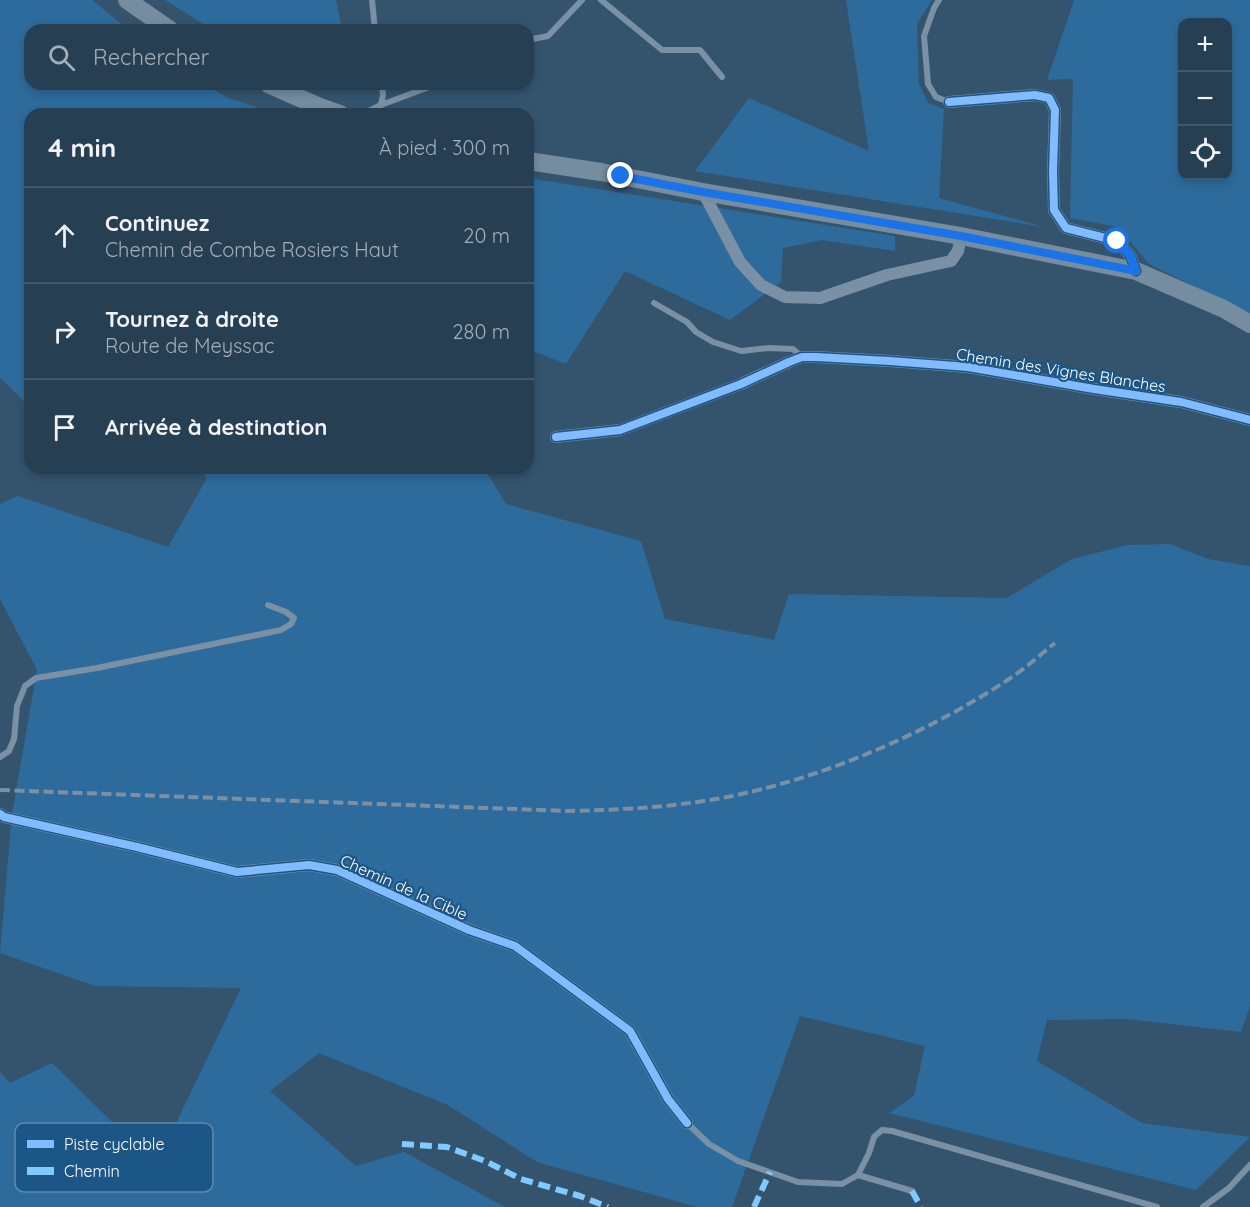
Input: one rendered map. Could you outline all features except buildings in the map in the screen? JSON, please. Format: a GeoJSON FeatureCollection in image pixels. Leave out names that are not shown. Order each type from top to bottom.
{"type":"FeatureCollection","features":[{"type":"Feature","properties":{"kind":"main road"},"geometry":{"type":"LineString","coordinates":[[127,0],[161,24]]}},
{"type":"Feature","properties":{"kind":"main road"},"geometry":{"type":"LineString","coordinates":[[281,90],[320,108]]}},
{"type":"Feature","properties":{"kind":"main road"},"geometry":{"type":"LineString","coordinates":[[534,161],[961,236],[1136,271],[1224,309],[1250,324]]}},
{"type":"Feature","properties":{"kind":"street"},"geometry":{"type":"LineString","coordinates":[[948,102],[1035,95],[1049,98],[1055,110],[1054,210],[1066,228],[1117,241],[1130,255],[1136,271]]}},
{"type":"Feature","properties":{"kind":"street"},"geometry":{"type":"LineString","coordinates":[[703,192],[740,262],[761,285],[785,297],[820,298],[887,274],[951,261],[958,251],[961,236]]}},
{"type":"Feature","properties":{"kind":"street","name":"Chemin des Vignes Blanches"},"geometry":{"type":"LineString","coordinates":[[556,437],[620,430],[741,384],[802,357],[890,361],[968,368],[1181,402],[1250,420]]}},
{"type":"Feature","properties":{"kind":"street","name":"Chemin de la Cible"},"geometry":{"type":"LineString","coordinates":[[0,814],[4,817],[237,872],[309,865],[337,870],[469,930],[515,946],[630,1031],[668,1099],[687,1123]]}},
{"type":"Feature","properties":{"kind":"lane"},"geometry":{"type":"LineString","coordinates":[[372,0],[374,24]]}},
{"type":"Feature","properties":{"kind":"lane"},"geometry":{"type":"LineString","coordinates":[[534,39],[548,36],[582,0]]}},
{"type":"Feature","properties":{"kind":"lane"},"geometry":{"type":"LineString","coordinates":[[602,0],[662,50],[700,50],[722,77]]}},
{"type":"Feature","properties":{"kind":"lane"},"geometry":{"type":"LineString","coordinates":[[939,0],[924,36],[927,75],[928,84],[936,98],[948,102]]}},
{"type":"Feature","properties":{"kind":"lane"},"geometry":{"type":"LineString","coordinates":[[381,105],[383,90]]}},
{"type":"Feature","properties":{"kind":"lane"},"geometry":{"type":"LineString","coordinates":[[375,108],[421,90]]}},
{"type":"Feature","properties":{"kind":"lane"},"geometry":{"type":"LineString","coordinates":[[654,303],[687,322],[696,332],[713,342],[741,351],[770,348],[793,349],[802,357]]}},
{"type":"Feature","properties":{"kind":"lane"},"geometry":{"type":"LineString","coordinates":[[0,757],[9,752],[14,739],[16,705],[25,686],[36,678],[97,668],[281,630],[291,624],[294,618],[268,605]]}},
{"type":"Feature","properties":{"kind":"lane"},"geometry":{"type":"LineString","coordinates":[[687,1123],[709,1144],[738,1161],[798,1182],[842,1184],[858,1174],[874,1137],[882,1131],[892,1131],[1157,1207]]}},
{"type":"Feature","properties":{"kind":"lane"},"geometry":{"type":"LineString","coordinates":[[1203,1207],[1228,1188],[1250,1165]]}},
{"type":"Feature","properties":{"kind":"lane"},"geometry":{"type":"LineString","coordinates":[[858,1174],[912,1191]]}},
{"type":"Feature","properties":{"kind":"shaded area"},"geometry":{"type":"Polygon","coordinates":[[[0,0],[92,0],[122,24],[24,24],[24,90],[215,90],[228,98],[259,108],[24,108],[24,401],[0,378],[0,0]]]}},
{"type":"Feature","properties":{"kind":"shaded area"},"geometry":{"type":"Polygon","coordinates":[[[165,0],[336,0],[341,24],[203,24],[165,0]]]}},
{"type":"Feature","properties":{"kind":"shaded area"},"geometry":{"type":"Polygon","coordinates":[[[846,0],[932,0],[917,24],[919,84],[928,103],[944,109],[939,198],[1044,227],[695,171],[749,98],[869,151],[846,0]]]}},
{"type":"Feature","properties":{"kind":"shaded area"},"geometry":{"type":"Polygon","coordinates":[[[1074,0],[1250,0],[1250,314],[1149,264],[1118,227],[1070,218],[1073,79],[1047,80],[1074,0]]]}},
{"type":"Feature","properties":{"kind":"shaded area"},"geometry":{"type":"Polygon","coordinates":[[[534,179],[895,236],[895,251],[822,240],[783,248],[781,282],[730,320],[625,271],[566,364],[534,351],[534,179]]]}},
{"type":"Feature","properties":{"kind":"shaded area"},"geometry":{"type":"Polygon","coordinates":[[[204,474],[488,474],[506,504],[641,541],[665,619],[774,640],[789,594],[1007,598],[1072,559],[1128,545],[1170,544],[1208,559],[1250,566],[1250,1006],[1241,1032],[1127,1019],[1047,1020],[1037,1061],[1142,1123],[1250,1137],[1196,1190],[889,1113],[914,1096],[925,1046],[800,1016],[732,1207],[697,1207],[537,1162],[448,1105],[319,1053],[270,1091],[356,1166],[404,1152],[505,1207],[0,1207],[0,1072],[10,1083],[52,1063],[113,1123],[15,1123],[15,1192],[213,1192],[213,1123],[176,1123],[241,988],[95,986],[0,953],[12,814],[37,670],[0,599],[0,504],[18,496],[168,547],[207,478],[204,474]]]}},
{"type":"Feature","properties":{"kind":"railway"},"geometry":{"type":"LineString","coordinates":[[0,790],[568,811],[668,806],[764,789],[801,778],[875,750],[947,716],[980,697],[1018,673],[1055,643]]}},
{"type":"Feature","properties":{"kind":"marked path"},"geometry":{"type":"LineString","coordinates":[[402,1144],[447,1147],[485,1161],[521,1179],[580,1196],[608,1207]]}},
{"type":"Feature","properties":{"kind":"marked path"},"geometry":{"type":"LineString","coordinates":[[754,1207],[770,1172]]}},
{"type":"Feature","properties":{"kind":"marked path"},"geometry":{"type":"LineString","coordinates":[[912,1191],[921,1207]]}},
{"type":"Feature","properties":{"kind":"cycle path"},"geometry":{"type":"LineString","coordinates":[[949,102],[1035,95],[1049,98],[1055,110],[1054,210],[1066,228],[1117,241],[1130,255],[1136,271]]}},
{"type":"Feature","properties":{"kind":"cycle path"},"geometry":{"type":"LineString","coordinates":[[556,437],[620,430],[741,384],[802,357],[968,367],[1181,402],[1250,420]]}},
{"type":"Feature","properties":{"kind":"cycle path"},"geometry":{"type":"LineString","coordinates":[[0,814],[4,817],[237,872],[309,865],[337,870],[469,930],[515,946],[630,1031],[668,1099],[687,1123]]}},
{"type":"Feature","properties":{"kind":"route"},"geometry":{"type":"LineString","coordinates":[[621,176],[961,236],[1136,271],[1130,255],[1117,241]]}}]}
